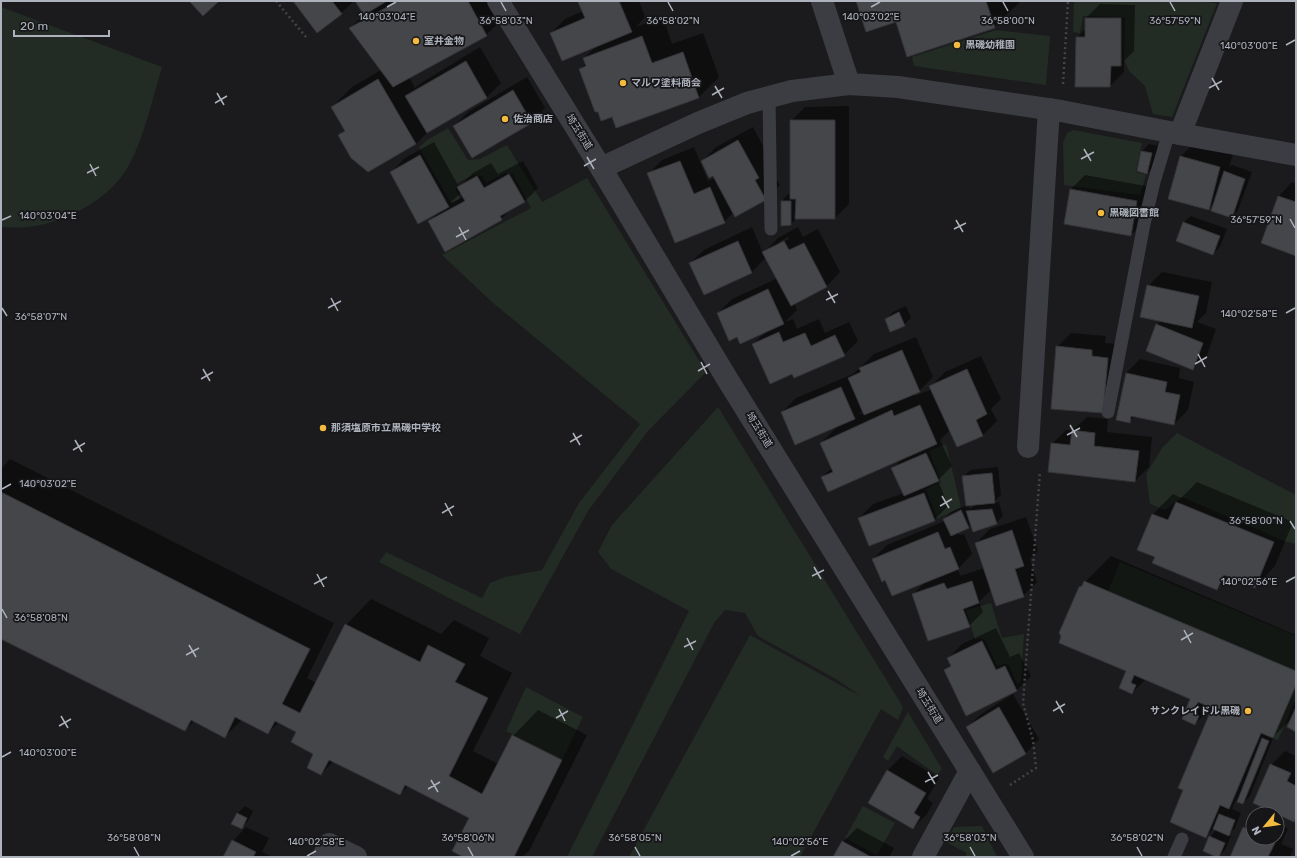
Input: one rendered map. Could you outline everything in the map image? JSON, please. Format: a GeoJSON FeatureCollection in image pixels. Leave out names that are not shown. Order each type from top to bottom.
{"type":"FeatureCollection","features":[{"type":"Feature","properties":{"kind":"street","name":"埼玉街道"},"geometry":{"type":"LineString","coordinates":[[498,1],[601,168],[726,377],[1023,857]]}},
{"type":"Feature","properties":{"kind":"street"},"geometry":{"type":"LineString","coordinates":[[822,1],[849,84]]}},
{"type":"Feature","properties":{"kind":"street"},"geometry":{"type":"LineString","coordinates":[[1175,133],[1232,1]]}},
{"type":"Feature","properties":{"kind":"street"},"geometry":{"type":"LineString","coordinates":[[601,168],[722,112],[747,103],[792,91],[849,84],[898,87],[1055,110],[1296,155]]}},
{"type":"Feature","properties":{"kind":"street"},"geometry":{"type":"LineString","coordinates":[[1028,447],[1055,110]]}},
{"type":"Feature","properties":{"kind":"street"},"geometry":{"type":"LineString","coordinates":[[922,857],[970,771]]}},
{"type":"Feature","properties":{"kind":"street"},"geometry":{"type":"LineString","coordinates":[[322,857],[329,844],[356,857]]}},
{"type":"Feature","properties":{"kind":"lane"},"geometry":{"type":"LineString","coordinates":[[769,97],[771,229]]}},
{"type":"Feature","properties":{"kind":"lane"},"geometry":{"type":"LineString","coordinates":[[1108,412],[1144,224],[1154,182],[1175,133]]}},
{"type":"Feature","properties":{"kind":"lane"},"geometry":{"type":"LineString","coordinates":[[1174,857],[1182,839]]}},
{"type":"Feature","properties":{"kind":"path"},"geometry":{"type":"LineString","coordinates":[[276,1],[306,37]]}},
{"type":"Feature","properties":{"kind":"path"},"geometry":{"type":"LineString","coordinates":[[1055,110],[1068,1]]}},
{"type":"Feature","properties":{"kind":"shaded area"},"geometry":{"type":"Polygon","coordinates":[[[1074,1],[1189,1],[1217,3],[1172,117],[1153,114],[1145,86],[1129,71],[1124,59],[1125,17],[1083,16],[1080,33],[1073,32],[1074,1]]]}},
{"type":"Feature","properties":{"kind":"shaded area"},"geometry":{"type":"Polygon","coordinates":[[[1,7],[162,67],[140,142],[135,154],[121,177],[99,199],[86,207],[71,215],[42,225],[28,227],[1,227],[1,7]]]}},
{"type":"Feature","properties":{"kind":"shaded area"},"geometry":{"type":"Polygon","coordinates":[[[996,30],[1050,36],[1046,85],[914,66],[912,57],[996,30]]]}},
{"type":"Feature","properties":{"kind":"shaded area"},"geometry":{"type":"Polygon","coordinates":[[[448,128],[468,160],[480,159],[507,145],[542,202],[587,178],[706,372],[648,431],[588,511],[520,634],[379,562],[386,552],[482,598],[490,583],[505,577],[542,570],[579,503],[640,424],[493,303],[442,255],[531,208],[513,174],[505,173],[486,183],[482,176],[473,175],[458,183],[456,190],[460,199],[451,203],[419,147],[448,128]]]}},
{"type":"Feature","properties":{"kind":"shaded area"},"geometry":{"type":"Polygon","coordinates":[[[1073,130],[1142,143],[1136,172],[1146,175],[1140,195],[1064,185],[1063,143],[1067,133],[1073,130]]]}},
{"type":"Feature","properties":{"kind":"shaded area"},"geometry":{"type":"Polygon","coordinates":[[[718,407],[903,707],[898,720],[881,709],[800,857],[629,857],[750,635],[862,697],[836,679],[758,636],[745,613],[725,610],[714,623],[592,857],[567,857],[689,611],[611,569],[598,552],[612,525],[718,407]]]}},
{"type":"Feature","properties":{"kind":"shaded area"},"geometry":{"type":"Polygon","coordinates":[[[1177,433],[1296,495],[1296,544],[1284,541],[1182,497],[1165,510],[1150,504],[1146,474],[1162,448],[1177,433]]]}},
{"type":"Feature","properties":{"kind":"shaded area"},"geometry":{"type":"Polygon","coordinates":[[[946,444],[961,507],[937,519],[926,489],[941,482],[929,451],[946,444]]]}},
{"type":"Feature","properties":{"kind":"shaded area"},"geometry":{"type":"Polygon","coordinates":[[[1120,562],[1296,636],[1296,671],[1108,591],[1120,562]]]}},
{"type":"Feature","properties":{"kind":"shaded area"},"geometry":{"type":"Polygon","coordinates":[[[991,603],[1002,638],[1024,634],[1021,681],[1017,684],[1009,665],[1005,664],[997,666],[985,640],[981,638],[975,640],[966,610],[991,603]]]}},
{"type":"Feature","properties":{"kind":"shaded area"},"geometry":{"type":"Polygon","coordinates":[[[1296,685],[1296,698],[1278,740],[1273,738],[1296,685]]]}},
{"type":"Feature","properties":{"kind":"shaded area"},"geometry":{"type":"Polygon","coordinates":[[[526,687],[583,717],[562,760],[506,731],[526,687]]]}},
{"type":"Feature","properties":{"kind":"shaded area"},"geometry":{"type":"Polygon","coordinates":[[[908,712],[942,769],[937,775],[897,746],[888,761],[883,757],[908,712]]]}},
{"type":"Feature","properties":{"kind":"shaded area"},"geometry":{"type":"Polygon","coordinates":[[[863,806],[895,823],[877,855],[845,838],[863,806]]]}},
{"type":"Feature","properties":{"kind":"shaded area"},"geometry":{"type":"Polygon","coordinates":[[[982,826],[997,857],[965,857],[967,853],[946,842],[954,827],[982,826]]]}},
{"type":"Feature","properties":{"kind":"building"},"geometry":{"type":"Polygon","coordinates":[[[189,1],[219,1],[203,16],[189,1]]]}},
{"type":"Feature","properties":{"kind":"building"},"geometry":{"type":"Polygon","coordinates":[[[293,1],[332,1],[342,14],[317,33],[293,1]]]}},
{"type":"Feature","properties":{"kind":"building"},"geometry":{"type":"Polygon","coordinates":[[[355,1],[387,1],[364,15],[355,1]]]}},
{"type":"Feature","properties":{"kind":"building"},"geometry":{"type":"Polygon","coordinates":[[[398,1],[468,1],[487,36],[393,87],[349,28],[398,1]]]}},
{"type":"Feature","properties":{"kind":"building"},"geometry":{"type":"Polygon","coordinates":[[[619,1],[632,32],[562,61],[550,33],[585,18],[578,2],[619,1]]]}},
{"type":"Feature","properties":{"kind":"building"},"geometry":{"type":"Polygon","coordinates":[[[856,1],[986,1],[995,28],[907,57],[896,22],[866,32],[856,1]]]}},
{"type":"Feature","properties":{"kind":"building"},"geometry":{"type":"Polygon","coordinates":[[[1085,18],[1121,18],[1121,66],[1111,66],[1110,87],[1075,87],[1076,37],[1085,37],[1085,18]]]}},
{"type":"Feature","properties":{"kind":"building"},"geometry":{"type":"Polygon","coordinates":[[[642,36],[652,63],[683,52],[699,98],[616,128],[612,117],[601,121],[598,112],[595,112],[579,69],[586,66],[583,58],[642,36]]]}},
{"type":"Feature","properties":{"kind":"building"},"geometry":{"type":"Polygon","coordinates":[[[466,61],[487,98],[427,133],[405,96],[466,61]]]}},
{"type":"Feature","properties":{"kind":"building"},"geometry":{"type":"Polygon","coordinates":[[[378,79],[416,144],[368,172],[351,158],[338,135],[345,131],[331,107],[378,79]]]}},
{"type":"Feature","properties":{"kind":"building"},"geometry":{"type":"Polygon","coordinates":[[[513,90],[532,123],[472,158],[453,126],[513,90]]]}},
{"type":"Feature","properties":{"kind":"building"},"geometry":{"type":"Polygon","coordinates":[[[790,120],[835,120],[835,219],[795,219],[796,199],[790,199],[790,120]]]}},
{"type":"Feature","properties":{"kind":"building"},"geometry":{"type":"Polygon","coordinates":[[[738,140],[759,178],[755,180],[766,200],[735,217],[713,176],[709,178],[701,161],[738,140]]]}},
{"type":"Feature","properties":{"kind":"building"},"geometry":{"type":"Polygon","coordinates":[[[1141,151],[1152,153],[1147,174],[1137,171],[1141,151]]]}},
{"type":"Feature","properties":{"kind":"building"},"geometry":{"type":"Polygon","coordinates":[[[420,155],[449,207],[418,224],[390,172],[420,155]]]}},
{"type":"Feature","properties":{"kind":"building"},"geometry":{"type":"Polygon","coordinates":[[[1180,156],[1220,167],[1209,210],[1168,199],[1180,156]]]}},
{"type":"Feature","properties":{"kind":"building"},"geometry":{"type":"Polygon","coordinates":[[[680,161],[694,194],[710,187],[725,223],[675,243],[647,173],[680,161]]]}},
{"type":"Feature","properties":{"kind":"building"},"geometry":{"type":"Polygon","coordinates":[[[1224,171],[1245,179],[1232,218],[1211,211],[1224,171]]]}},
{"type":"Feature","properties":{"kind":"building"},"geometry":{"type":"Polygon","coordinates":[[[509,174],[525,202],[500,216],[502,220],[445,252],[428,221],[465,201],[457,187],[477,176],[484,188],[509,174]]]}},
{"type":"Feature","properties":{"kind":"building"},"geometry":{"type":"Polygon","coordinates":[[[1070,189],[1137,201],[1131,236],[1064,224],[1070,189]]]}},
{"type":"Feature","properties":{"kind":"building"},"geometry":{"type":"Polygon","coordinates":[[[1278,196],[1296,202],[1296,256],[1261,243],[1278,196]]]}},
{"type":"Feature","properties":{"kind":"building"},"geometry":{"type":"Polygon","coordinates":[[[781,201],[791,201],[791,225],[781,226],[781,201]]]}},
{"type":"Feature","properties":{"kind":"building"},"geometry":{"type":"Polygon","coordinates":[[[1183,222],[1220,236],[1213,255],[1176,241],[1183,222]]]}},
{"type":"Feature","properties":{"kind":"building"},"geometry":{"type":"Polygon","coordinates":[[[738,241],[752,273],[704,295],[689,263],[738,241]]]}},
{"type":"Feature","properties":{"kind":"building"},"geometry":{"type":"Polygon","coordinates":[[[784,241],[789,250],[804,243],[827,287],[791,306],[762,252],[784,241]]]}},
{"type":"Feature","properties":{"kind":"building"},"geometry":{"type":"Polygon","coordinates":[[[1147,285],[1199,296],[1192,328],[1140,317],[1147,285]]]}},
{"type":"Feature","properties":{"kind":"building"},"geometry":{"type":"Polygon","coordinates":[[[768,289],[784,324],[740,344],[737,337],[729,341],[717,313],[768,289]]]}},
{"type":"Feature","properties":{"kind":"building"},"geometry":{"type":"Polygon","coordinates":[[[899,312],[905,326],[890,332],[885,319],[899,312]]]}},
{"type":"Feature","properties":{"kind":"building"},"geometry":{"type":"Polygon","coordinates":[[[1156,324],[1203,343],[1193,370],[1146,351],[1156,324]]]}},
{"type":"Feature","properties":{"kind":"building"},"geometry":{"type":"Polygon","coordinates":[[[779,332],[783,342],[805,333],[811,346],[835,335],[845,356],[794,378],[792,374],[770,384],[752,344],[779,332]]]}},
{"type":"Feature","properties":{"kind":"building"},"geometry":{"type":"Polygon","coordinates":[[[1056,346],[1092,350],[1092,356],[1108,358],[1103,413],[1051,409],[1056,346]]]}},
{"type":"Feature","properties":{"kind":"building"},"geometry":{"type":"Polygon","coordinates":[[[902,350],[920,392],[864,415],[848,378],[861,372],[859,368],[902,350]]]}},
{"type":"Feature","properties":{"kind":"building"},"geometry":{"type":"Polygon","coordinates":[[[967,369],[987,414],[976,420],[983,436],[957,447],[929,386],[967,369]]]}},
{"type":"Feature","properties":{"kind":"building"},"geometry":{"type":"Polygon","coordinates":[[[1126,373],[1167,382],[1165,392],[1180,395],[1174,425],[1131,416],[1130,423],[1116,420],[1126,373]]]}},
{"type":"Feature","properties":{"kind":"building"},"geometry":{"type":"Polygon","coordinates":[[[841,387],[855,419],[795,445],[781,412],[841,387]]]}},
{"type":"Feature","properties":{"kind":"building"},"geometry":{"type":"Polygon","coordinates":[[[920,405],[937,444],[828,492],[821,477],[833,472],[820,443],[892,410],[894,416],[920,405]]]}},
{"type":"Feature","properties":{"kind":"building"},"geometry":{"type":"Polygon","coordinates":[[[1072,430],[1095,433],[1094,446],[1139,451],[1135,482],[1048,472],[1051,443],[1070,445],[1072,430]]]}},
{"type":"Feature","properties":{"kind":"building"},"geometry":{"type":"Polygon","coordinates":[[[926,453],[939,481],[904,496],[891,468],[926,453]]]}},
{"type":"Feature","properties":{"kind":"building"},"geometry":{"type":"Polygon","coordinates":[[[992,473],[995,503],[966,506],[962,476],[992,473]]]}},
{"type":"Feature","properties":{"kind":"building"},"geometry":{"type":"Polygon","coordinates":[[[1,492],[310,649],[282,704],[300,713],[345,624],[420,662],[428,645],[465,664],[455,682],[488,698],[449,776],[482,794],[512,735],[562,760],[514,857],[463,857],[452,851],[469,818],[405,785],[400,795],[329,760],[321,775],[307,768],[313,754],[291,742],[296,732],[275,721],[268,734],[235,717],[225,738],[191,720],[185,731],[1,639],[1,492]]]}},
{"type":"Feature","properties":{"kind":"building"},"geometry":{"type":"Polygon","coordinates":[[[924,493],[935,521],[869,546],[858,518],[924,493]]]}},
{"type":"Feature","properties":{"kind":"building"},"geometry":{"type":"Polygon","coordinates":[[[1176,502],[1274,542],[1255,588],[1224,575],[1217,590],[1152,563],[1155,557],[1137,550],[1152,514],[1168,520],[1176,502]]]}},
{"type":"Feature","properties":{"kind":"building"},"geometry":{"type":"Polygon","coordinates":[[[992,509],[997,524],[973,532],[966,511],[992,509]]]}},
{"type":"Feature","properties":{"kind":"building"},"geometry":{"type":"Polygon","coordinates":[[[961,510],[969,528],[951,536],[943,519],[961,510]]]}},
{"type":"Feature","properties":{"kind":"building"},"geometry":{"type":"Polygon","coordinates":[[[1012,530],[1024,566],[1015,569],[1024,597],[996,606],[975,543],[1012,530]]]}},
{"type":"Feature","properties":{"kind":"building"},"geometry":{"type":"Polygon","coordinates":[[[938,532],[945,549],[950,547],[959,569],[892,596],[885,580],[882,582],[872,559],[938,532]]]}},
{"type":"Feature","properties":{"kind":"building"},"geometry":{"type":"Polygon","coordinates":[[[972,581],[979,603],[963,609],[970,627],[928,641],[912,594],[944,583],[947,589],[972,581]]]}},
{"type":"Feature","properties":{"kind":"building","name":"サンクレイドル黒磯"},"geometry":{"type":"Polygon","coordinates":[[[1084,581],[1296,671],[1296,685],[1273,738],[1261,733],[1229,809],[1220,805],[1206,838],[1170,822],[1183,790],[1178,788],[1212,708],[1198,702],[1193,713],[1199,716],[1195,725],[1182,719],[1190,699],[1134,675],[1131,683],[1136,685],[1132,694],[1119,688],[1126,671],[1059,643],[1061,636],[1059,633],[1079,587],[1082,586],[1084,581]]]}},
{"type":"Feature","properties":{"kind":"building"},"geometry":{"type":"Polygon","coordinates":[[[982,641],[996,670],[1005,666],[1017,691],[966,716],[944,670],[951,666],[947,658],[982,641]]]}},
{"type":"Feature","properties":{"kind":"building"},"geometry":{"type":"Polygon","coordinates":[[[999,707],[1026,754],[993,773],[966,727],[999,707]]]}},
{"type":"Feature","properties":{"kind":"building"},"geometry":{"type":"Polygon","coordinates":[[[1296,707],[1296,732],[1287,727],[1296,707]]]}},
{"type":"Feature","properties":{"kind":"building"},"geometry":{"type":"Polygon","coordinates":[[[1262,738],[1269,741],[1243,804],[1237,802],[1262,738]]]}},
{"type":"Feature","properties":{"kind":"building"},"geometry":{"type":"Polygon","coordinates":[[[1270,764],[1291,773],[1287,781],[1296,786],[1296,818],[1294,822],[1285,818],[1285,806],[1259,806],[1253,803],[1270,764]]]}},
{"type":"Feature","properties":{"kind":"building"},"geometry":{"type":"Polygon","coordinates":[[[887,770],[926,793],[914,813],[920,817],[913,829],[868,803],[887,770]]]}},
{"type":"Feature","properties":{"kind":"building"},"geometry":{"type":"Polygon","coordinates":[[[237,813],[247,818],[242,829],[231,824],[237,813]]]}},
{"type":"Feature","properties":{"kind":"building"},"geometry":{"type":"Polygon","coordinates":[[[1219,814],[1235,820],[1229,836],[1213,829],[1219,814]]]}},
{"type":"Feature","properties":{"kind":"building"},"geometry":{"type":"Polygon","coordinates":[[[1243,827],[1245,828],[1245,846],[1274,846],[1268,857],[1230,857],[1243,827]]]}},
{"type":"Feature","properties":{"kind":"building"},"geometry":{"type":"Polygon","coordinates":[[[1209,836],[1225,843],[1219,857],[1203,851],[1209,836]]]}},
{"type":"Feature","properties":{"kind":"building"},"geometry":{"type":"Polygon","coordinates":[[[232,840],[256,852],[253,857],[223,857],[232,840]]]}},
{"type":"Feature","properties":{"kind":"building"},"geometry":{"type":"Polygon","coordinates":[[[842,841],[871,857],[833,857],[842,841]]]}},
{"type":"Feature","properties":{"kind":"place","name":"室井金物"},"geometry":{"type":"Point","coordinates":[416,41]}},
{"type":"Feature","properties":{"kind":"place","name":"黒磯幼稚園"},"geometry":{"type":"Point","coordinates":[957,45]}},
{"type":"Feature","properties":{"kind":"place","name":"マルワ塗料商会"},"geometry":{"type":"Point","coordinates":[623,83]}},
{"type":"Feature","properties":{"kind":"place","name":"佐治商店"},"geometry":{"type":"Point","coordinates":[505,119]}},
{"type":"Feature","properties":{"kind":"place","name":"黒磯図書館"},"geometry":{"type":"Point","coordinates":[1101,213]}},
{"type":"Feature","properties":{"kind":"place","name":"那須塩原市立黒磯中学校"},"geometry":{"type":"Point","coordinates":[323,428]}},
{"type":"Feature","properties":{"kind":"place","name":"サンクレイドル黒磯"},"geometry":{"type":"Point","coordinates":[1248,711]}}]}
